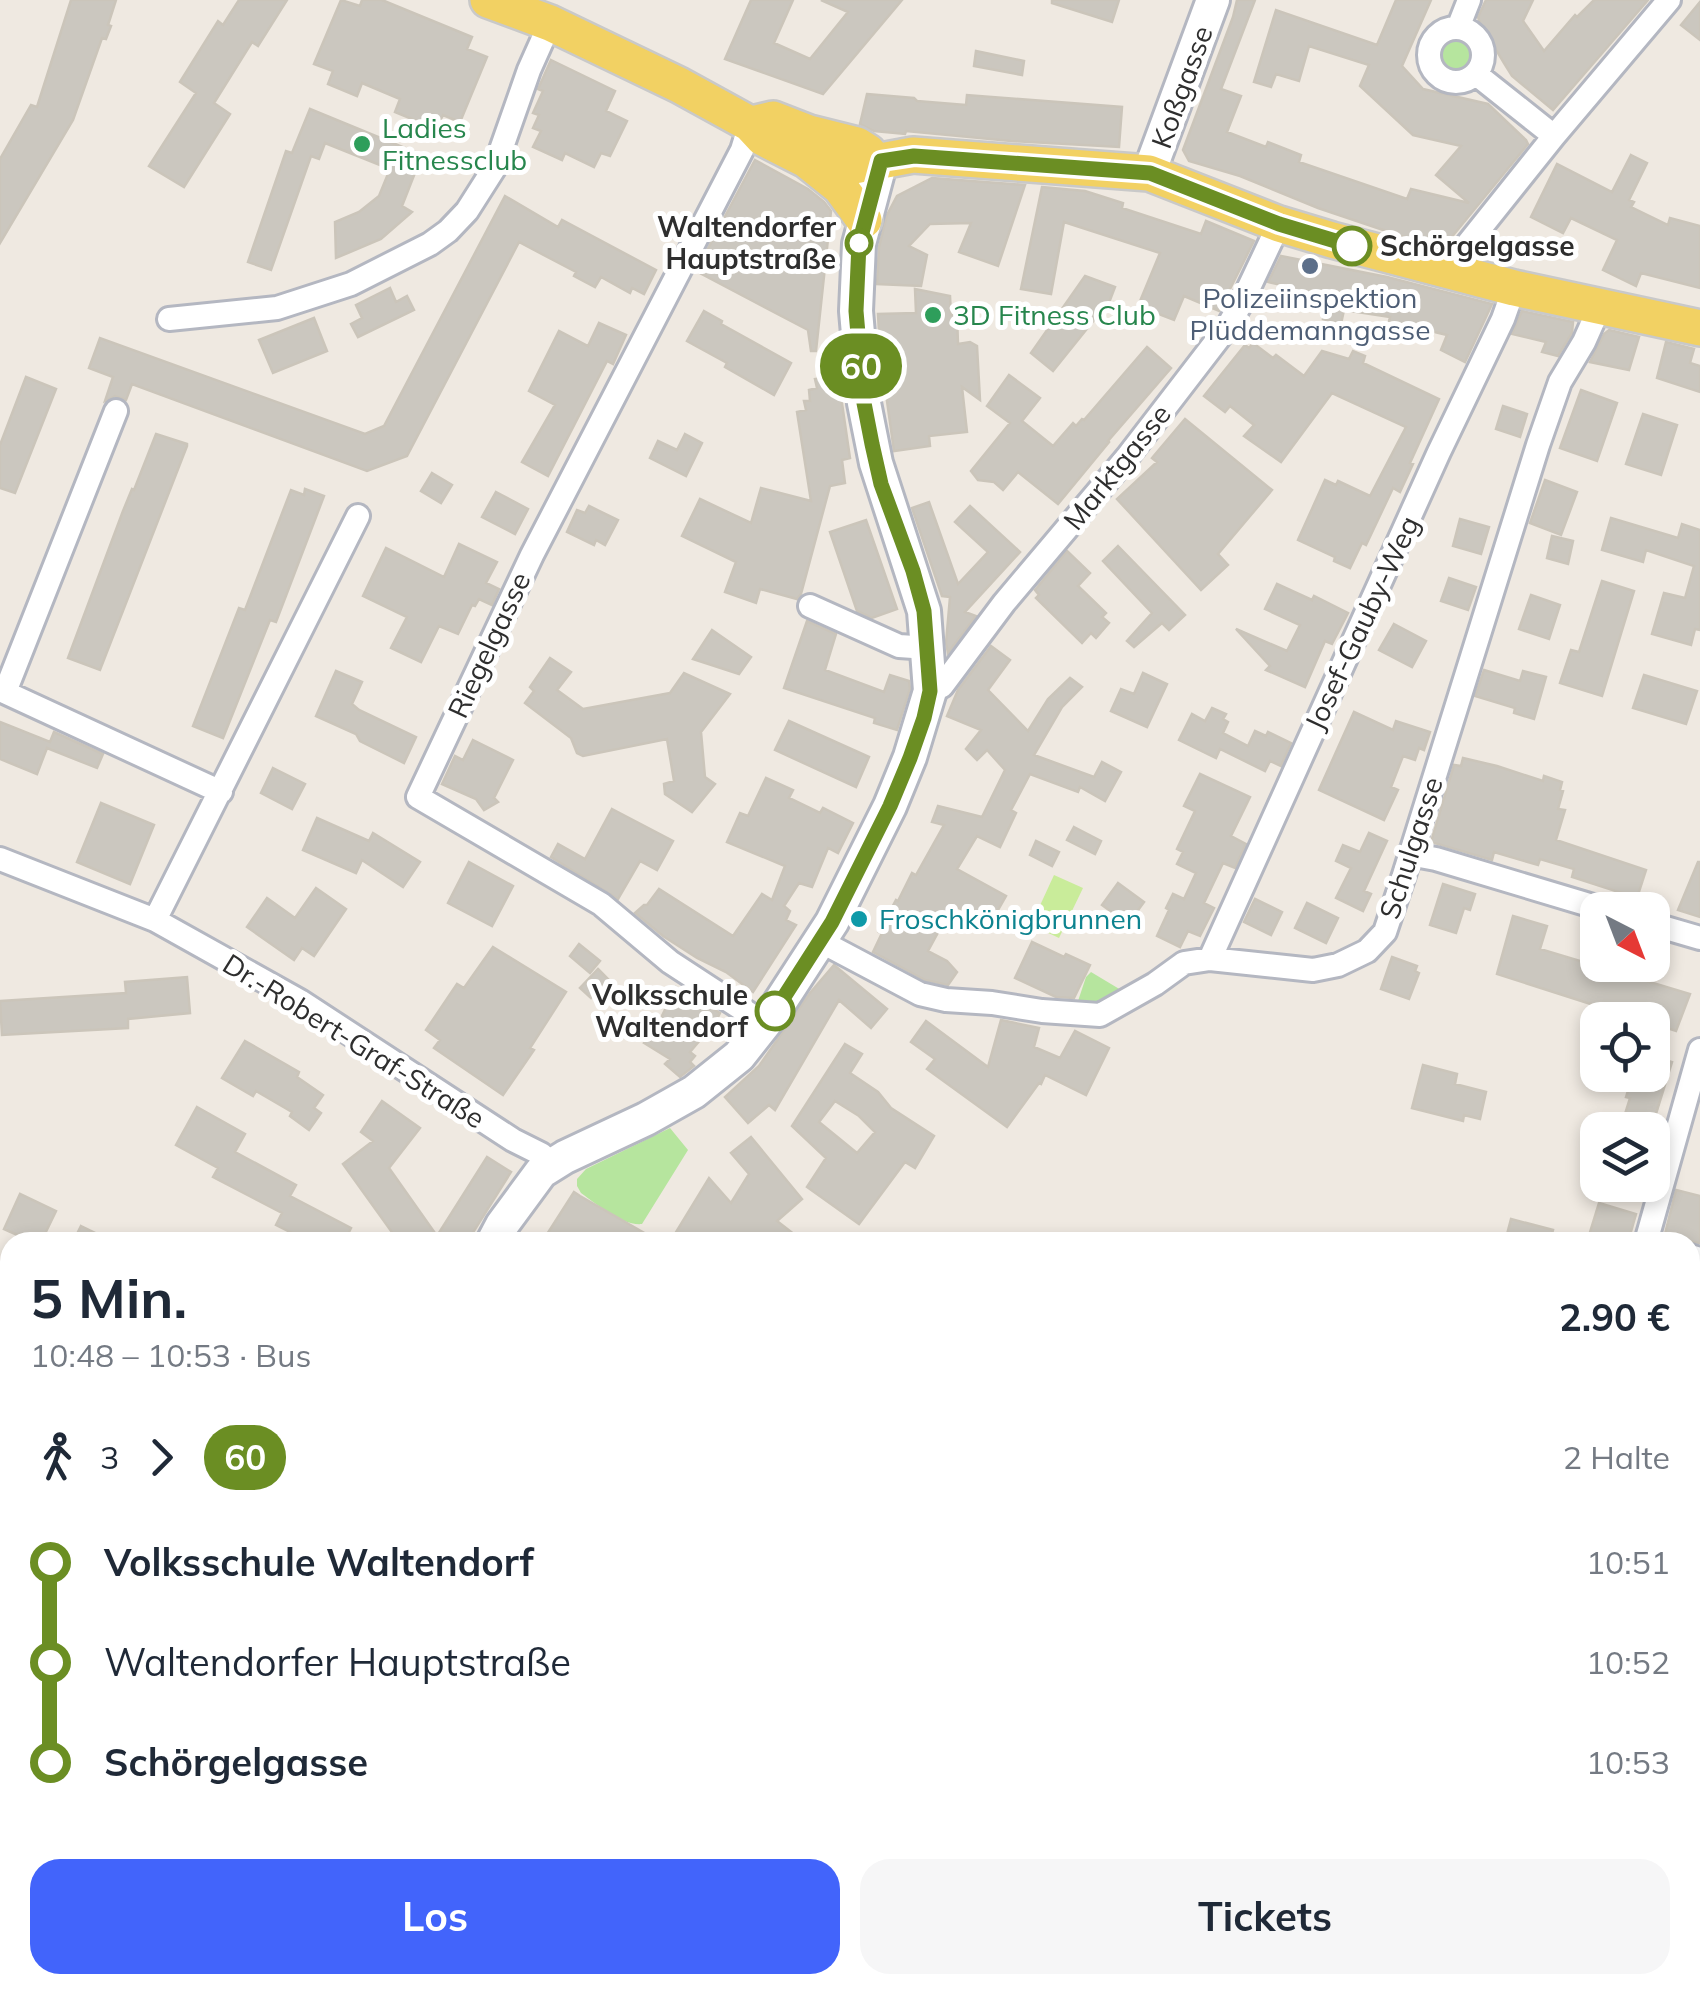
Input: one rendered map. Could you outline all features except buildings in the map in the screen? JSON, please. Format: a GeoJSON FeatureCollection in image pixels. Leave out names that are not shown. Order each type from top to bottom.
{"type":"FeatureCollection","features":[{"type":"Feature","properties":{"kind":"main road"},"geometry":{"type":"LineString","coordinates":[[488,0],[550,23],[679,84],[750,124],[763,138],[804,158],[840,186],[864,220]]}},
{"type":"Feature","properties":{"kind":"main road","name":"Koßgasse"},"geometry":{"type":"LineString","coordinates":[[1150,173],[1213,0]]}},
{"type":"Feature","properties":{"kind":"main road"},"geometry":{"type":"LineString","coordinates":[[750,124],[773,119],[857,145],[881,161]]}},
{"type":"Feature","properties":{"kind":"main road"},"geometry":{"type":"LineString","coordinates":[[804,158],[854,166],[914,156],[1150,173],[1279,224],[1514,288],[1700,328]]}},
{"type":"Feature","properties":{"kind":"main road"},"geometry":{"type":"LineString","coordinates":[[498,1232],[529,1186],[552,1164],[694,1092],[739,1056],[765,1024],[838,912],[910,758],[930,691],[924,611],[881,484],[864,403],[856,311],[859,244],[881,161]]}},
{"type":"Feature","properties":{"kind":"street"},"geometry":{"type":"LineString","coordinates":[[1458,28],[1469,0]]}},
{"type":"Feature","properties":{"kind":"street"},"geometry":{"type":"LineString","coordinates":[[1450,272],[1458,256],[1554,136],[1670,0]]}},
{"type":"Feature","properties":{"kind":"street"},"geometry":{"type":"LineString","coordinates":[[169,319],[277,308],[351,284],[430,244],[467,211],[495,167],[550,23]]}},
{"type":"Feature","properties":{"kind":"street"},"geometry":{"type":"LineString","coordinates":[[1458,28],[1476,36],[1484,55],[1476,74],[1453,83],[1438,76],[1428,53],[1441,32],[1458,28]]}},
{"type":"Feature","properties":{"kind":"street"},"geometry":{"type":"LineString","coordinates":[[1476,74],[1554,136]]}},
{"type":"Feature","properties":{"kind":"street","name":"Riegelgasse"},"geometry":{"type":"LineString","coordinates":[[750,124],[742,150],[532,555],[418,797],[602,904],[670,962],[765,1024]]}},
{"type":"Feature","properties":{"kind":"street","name":"Marktgasse"},"geometry":{"type":"LineString","coordinates":[[930,691],[942,686],[1004,603],[1128,456],[1215,344],[1243,300],[1279,224]]}},
{"type":"Feature","properties":{"kind":"street","name":"Josef-Gauby-Weg"},"geometry":{"type":"LineString","coordinates":[[1210,959],[1514,288]]}},
{"type":"Feature","properties":{"kind":"street","name":"Schulgasse"},"geometry":{"type":"LineString","coordinates":[[820,940],[920,994],[1100,1015],[1140,994],[1184,963],[1210,959],[1313,970],[1338,965],[1367,951],[1384,932],[1560,382],[1600,306]]}},
{"type":"Feature","properties":{"kind":"street"},"geometry":{"type":"LineString","coordinates":[[116,410],[2,691],[221,792]]}},
{"type":"Feature","properties":{"kind":"street"},"geometry":{"type":"LineString","coordinates":[[155,920],[358,516]]}},
{"type":"Feature","properties":{"kind":"street"},"geometry":{"type":"LineString","coordinates":[[810,606],[900,646],[928,648]]}},
{"type":"Feature","properties":{"kind":"street"},"geometry":{"type":"LineString","coordinates":[[1409,854],[1580,902]]}},
{"type":"Feature","properties":{"kind":"street","name":"Dr.-Robert-Graf-Straße"},"geometry":{"type":"LineString","coordinates":[[0,859],[155,920],[300,1001],[552,1164]]}},
{"type":"Feature","properties":{"kind":"street"},"geometry":{"type":"LineString","coordinates":[[1670,929],[1700,938]]}},
{"type":"Feature","properties":{"kind":"street"},"geometry":{"type":"LineString","coordinates":[[1649,1232],[1700,1050]]}},
{"type":"Feature","properties":{"kind":"green space"},"geometry":{"type":"Polygon","coordinates":[[[1448,35],[1462,41],[1471,53],[1476,63],[1468,74],[1445,68],[1433,57],[1436,43],[1448,35]]]}},
{"type":"Feature","properties":{"kind":"green space"},"geometry":{"type":"Polygon","coordinates":[[[1054,875],[1083,888],[1059,938],[1031,925],[1054,875]]]}},
{"type":"Feature","properties":{"kind":"green space"},"geometry":{"type":"Polygon","coordinates":[[[1091,972],[1126,993],[1104,1004],[1076,1007],[1091,972]]]}},
{"type":"Feature","properties":{"kind":"green space"},"geometry":{"type":"Polygon","coordinates":[[[670,1128],[688,1150],[642,1224],[618,1218],[581,1193],[577,1179],[586,1169],[670,1128]]]}},
{"type":"Feature","properties":{"kind":"bus line","name":"60"},"geometry":{"type":"LineString","coordinates":[[775,1011],[832,922],[890,806],[924,718],[930,691],[924,611],[881,484],[864,403],[856,311],[859,244],[881,161],[914,156],[1150,173],[1279,224],[1352,246]]}},
{"type":"Feature","properties":{"kind":"place","name":"Ladies Fitnessclub"},"geometry":{"type":"Point","coordinates":[362,144]}},
{"type":"Feature","properties":{"kind":"place","name":"Waltendorfer Hauptstraße"},"geometry":{"type":"Point","coordinates":[859,243]}},
{"type":"Feature","properties":{"kind":"place","name":"Schörgelgasse"},"geometry":{"type":"Point","coordinates":[1352,246]}},
{"type":"Feature","properties":{"kind":"place","name":"Polizeiinspektion Plüddemanngasse"},"geometry":{"type":"Point","coordinates":[1310,266]}},
{"type":"Feature","properties":{"kind":"place","name":"3D Fitness Club"},"geometry":{"type":"Point","coordinates":[933,315]}},
{"type":"Feature","properties":{"kind":"place","name":"Froschkönigbrunnen"},"geometry":{"type":"Point","coordinates":[859,919]}},
{"type":"Feature","properties":{"kind":"place","name":"Volksschule Waltendorf"},"geometry":{"type":"Point","coordinates":[775,1011]}}]}
